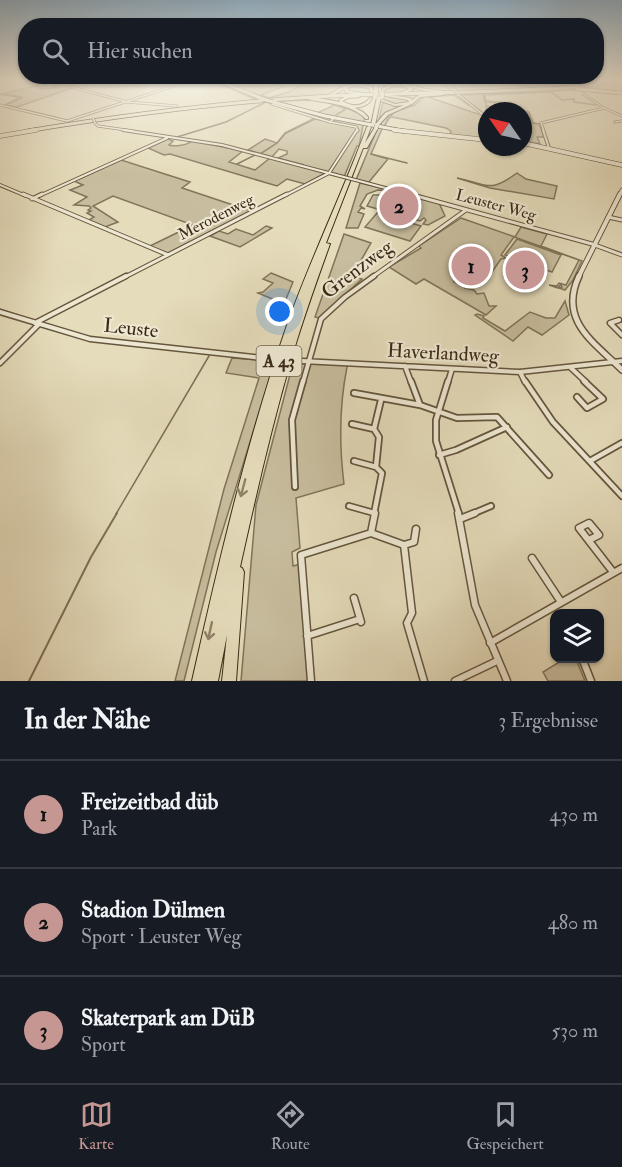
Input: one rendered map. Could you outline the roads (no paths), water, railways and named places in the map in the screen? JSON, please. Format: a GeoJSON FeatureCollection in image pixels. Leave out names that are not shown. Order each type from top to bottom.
{"type":"FeatureCollection","features":[{"type":"Feature","properties":{"kind":"highway"},"geometry":{"type":"LineString","coordinates":[[0,136],[164,112]]}},
{"type":"Feature","properties":{"kind":"highway"},"geometry":{"type":"LineString","coordinates":[[360,112],[371,125]]}},
{"type":"Feature","properties":{"kind":"highway"},"geometry":{"type":"LineString","coordinates":[[371,125],[374,112]]}},
{"type":"Feature","properties":{"kind":"highway","name":"A 43"},"geometry":{"type":"LineString","coordinates":[[211,681],[270,417],[293,340],[371,125],[374,112]]}},
{"type":"Feature","properties":{"kind":"highway"},"geometry":{"type":"LineString","coordinates":[[371,125],[388,112]]}},
{"type":"Feature","properties":{"kind":"highway","name":"A 43"},"geometry":{"type":"LineString","coordinates":[[200,681],[238,511],[276,372],[310,272],[363,147]]}},
{"type":"Feature","properties":{"kind":"highway"},"geometry":{"type":"LineString","coordinates":[[229,681],[235,597],[244,528]]}},
{"type":"Feature","properties":{"kind":"main road"},"geometry":{"type":"LineString","coordinates":[[308,112],[434,136],[478,139]]}},
{"type":"Feature","properties":{"kind":"main road"},"geometry":{"type":"LineString","coordinates":[[532,145],[622,165]]}},
{"type":"Feature","properties":{"kind":"street"},"geometry":{"type":"LineString","coordinates":[[28,112],[67,121],[99,112]]}},
{"type":"Feature","properties":{"kind":"street"},"geometry":{"type":"LineString","coordinates":[[295,112],[330,122],[334,118]]}},
{"type":"Feature","properties":{"kind":"street"},"geometry":{"type":"LineString","coordinates":[[549,148],[541,123],[585,112]]}},
{"type":"Feature","properties":{"kind":"street"},"geometry":{"type":"LineString","coordinates":[[93,114],[98,126],[222,145],[329,173]]}},
{"type":"Feature","properties":{"kind":"street"},"geometry":{"type":"LineString","coordinates":[[615,122],[622,121]]}},
{"type":"Feature","properties":{"kind":"street","name":"Merodenweg"},"geometry":{"type":"LineString","coordinates":[[0,363],[37,324],[329,173],[358,129],[330,122]]}},
{"type":"Feature","properties":{"kind":"street"},"geometry":{"type":"LineString","coordinates":[[32,199],[168,138]]}},
{"type":"Feature","properties":{"kind":"street","name":"Leuster Weg"},"geometry":{"type":"LineString","coordinates":[[329,173],[594,245],[622,255]]}},
{"type":"Feature","properties":{"kind":"street"},"geometry":{"type":"LineString","coordinates":[[0,185],[168,255]]}},
{"type":"Feature","properties":{"kind":"street"},"geometry":{"type":"LineString","coordinates":[[622,190],[573,290],[571,300],[572,312],[582,332],[622,370]]}},
{"type":"Feature","properties":{"kind":"street","name":"Grenzweg"},"geometry":{"type":"LineString","coordinates":[[295,487],[292,420],[305,362],[318,324],[326,313],[386,266],[466,210]]}},
{"type":"Feature","properties":{"kind":"street"},"geometry":{"type":"LineString","coordinates":[[608,217],[622,220]]}},
{"type":"Feature","properties":{"kind":"street","name":"Leuste"},"geometry":{"type":"LineString","coordinates":[[0,312],[90,339],[262,358]]}},
{"type":"Feature","properties":{"kind":"street"},"geometry":{"type":"LineString","coordinates":[[619,320],[610,323],[622,335]]}},
{"type":"Feature","properties":{"kind":"street","name":"Haverlandweg"},"geometry":{"type":"LineString","coordinates":[[262,358],[520,372],[571,367],[589,362],[622,361]]}},
{"type":"Feature","properties":{"kind":"street"},"geometry":{"type":"LineString","coordinates":[[405,366],[420,405]]}},
{"type":"Feature","properties":{"kind":"street"},"geometry":{"type":"LineString","coordinates":[[571,367],[603,399],[587,408],[577,397]]}},
{"type":"Feature","properties":{"kind":"street"},"geometry":{"type":"LineString","coordinates":[[452,369],[438,412],[435,430],[439,455],[460,519],[475,605],[507,681]]}},
{"type":"Feature","properties":{"kind":"street"},"geometry":{"type":"LineString","coordinates":[[520,372],[537,403],[622,496]]}},
{"type":"Feature","properties":{"kind":"street"},"geometry":{"type":"LineString","coordinates":[[354,393],[381,400],[402,400],[457,418],[497,417],[549,475]]}},
{"type":"Feature","properties":{"kind":"street"},"geometry":{"type":"LineString","coordinates":[[374,429],[381,400]]}},
{"type":"Feature","properties":{"kind":"street"},"geometry":{"type":"LineString","coordinates":[[352,424],[374,429],[379,437],[376,467]]}},
{"type":"Feature","properties":{"kind":"street"},"geometry":{"type":"LineString","coordinates":[[439,455],[456,450],[507,427]]}},
{"type":"Feature","properties":{"kind":"street"},"geometry":{"type":"LineString","coordinates":[[590,461],[622,442]]}},
{"type":"Feature","properties":{"kind":"street"},"geometry":{"type":"LineString","coordinates":[[354,461],[376,467],[382,473],[371,533]]}},
{"type":"Feature","properties":{"kind":"street"},"geometry":{"type":"LineString","coordinates":[[349,506],[374,513]]}},
{"type":"Feature","properties":{"kind":"street"},"geometry":{"type":"LineString","coordinates":[[460,519],[491,506]]}},
{"type":"Feature","properties":{"kind":"street"},"geometry":{"type":"LineString","coordinates":[[311,681],[301,555],[371,533],[404,545],[414,542],[416,529]]}},
{"type":"Feature","properties":{"kind":"street"},"geometry":{"type":"LineString","coordinates":[[589,540],[613,572]]}},
{"type":"Feature","properties":{"kind":"street"},"geometry":{"type":"LineString","coordinates":[[404,545],[412,613],[407,623],[424,681]]}},
{"type":"Feature","properties":{"kind":"street"},"geometry":{"type":"LineString","coordinates":[[532,558],[561,602]]}},
{"type":"Feature","properties":{"kind":"street"},"geometry":{"type":"LineString","coordinates":[[490,643],[622,568]]}},
{"type":"Feature","properties":{"kind":"street"},"geometry":{"type":"LineString","coordinates":[[307,636],[360,621],[354,598]]}},
{"type":"Feature","properties":{"kind":"street"},"geometry":{"type":"LineString","coordinates":[[454,681],[497,660]]}},
{"type":"Feature","properties":{"kind":"street"},"geometry":{"type":"LineString","coordinates":[[584,663],[591,681]]}},
{"type":"Feature","properties":{"kind":"waterway"},"geometry":{"type":"LineString","coordinates":[[33,112],[58,118]]}},
{"type":"Feature","properties":{"kind":"waterway"},"geometry":{"type":"LineString","coordinates":[[177,137],[226,122],[246,112]]}},
{"type":"Feature","properties":{"kind":"waterway"},"geometry":{"type":"LineString","coordinates":[[336,115],[341,112]]}},
{"type":"Feature","properties":{"kind":"waterway"},"geometry":{"type":"LineString","coordinates":[[393,113],[384,126],[398,129]]}},
{"type":"Feature","properties":{"kind":"waterway"},"geometry":{"type":"LineString","coordinates":[[260,154],[277,143],[285,133],[315,118]]}},
{"type":"Feature","properties":{"kind":"waterway"},"geometry":{"type":"LineString","coordinates":[[532,120],[533,123],[539,124]]}},
{"type":"Feature","properties":{"kind":"waterway"},"geometry":{"type":"LineString","coordinates":[[371,154],[407,163]]}},
{"type":"Feature","properties":{"kind":"waterway"},"geometry":{"type":"LineString","coordinates":[[237,164],[255,155]]}},
{"type":"Feature","properties":{"kind":"waterway"},"geometry":{"type":"LineString","coordinates":[[0,309],[33,320]]}},
{"type":"Feature","properties":{"kind":"waterway"},"geometry":{"type":"LineString","coordinates":[[116,514],[209,356]]}},
{"type":"Feature","properties":{"kind":"waterway"},"geometry":{"type":"LineString","coordinates":[[29,681],[91,557],[117,513]]}},
{"type":"Feature","properties":{"kind":"place","name":"Stadion Dülmen"},"geometry":{"type":"Point","coordinates":[399,206]}},
{"type":"Feature","properties":{"kind":"place","name":"Freizeitbad düb"},"geometry":{"type":"Point","coordinates":[471,266]}},
{"type":"Feature","properties":{"kind":"place","name":"Skaterpark am DüB"},"geometry":{"type":"Point","coordinates":[525,270]}}]}
